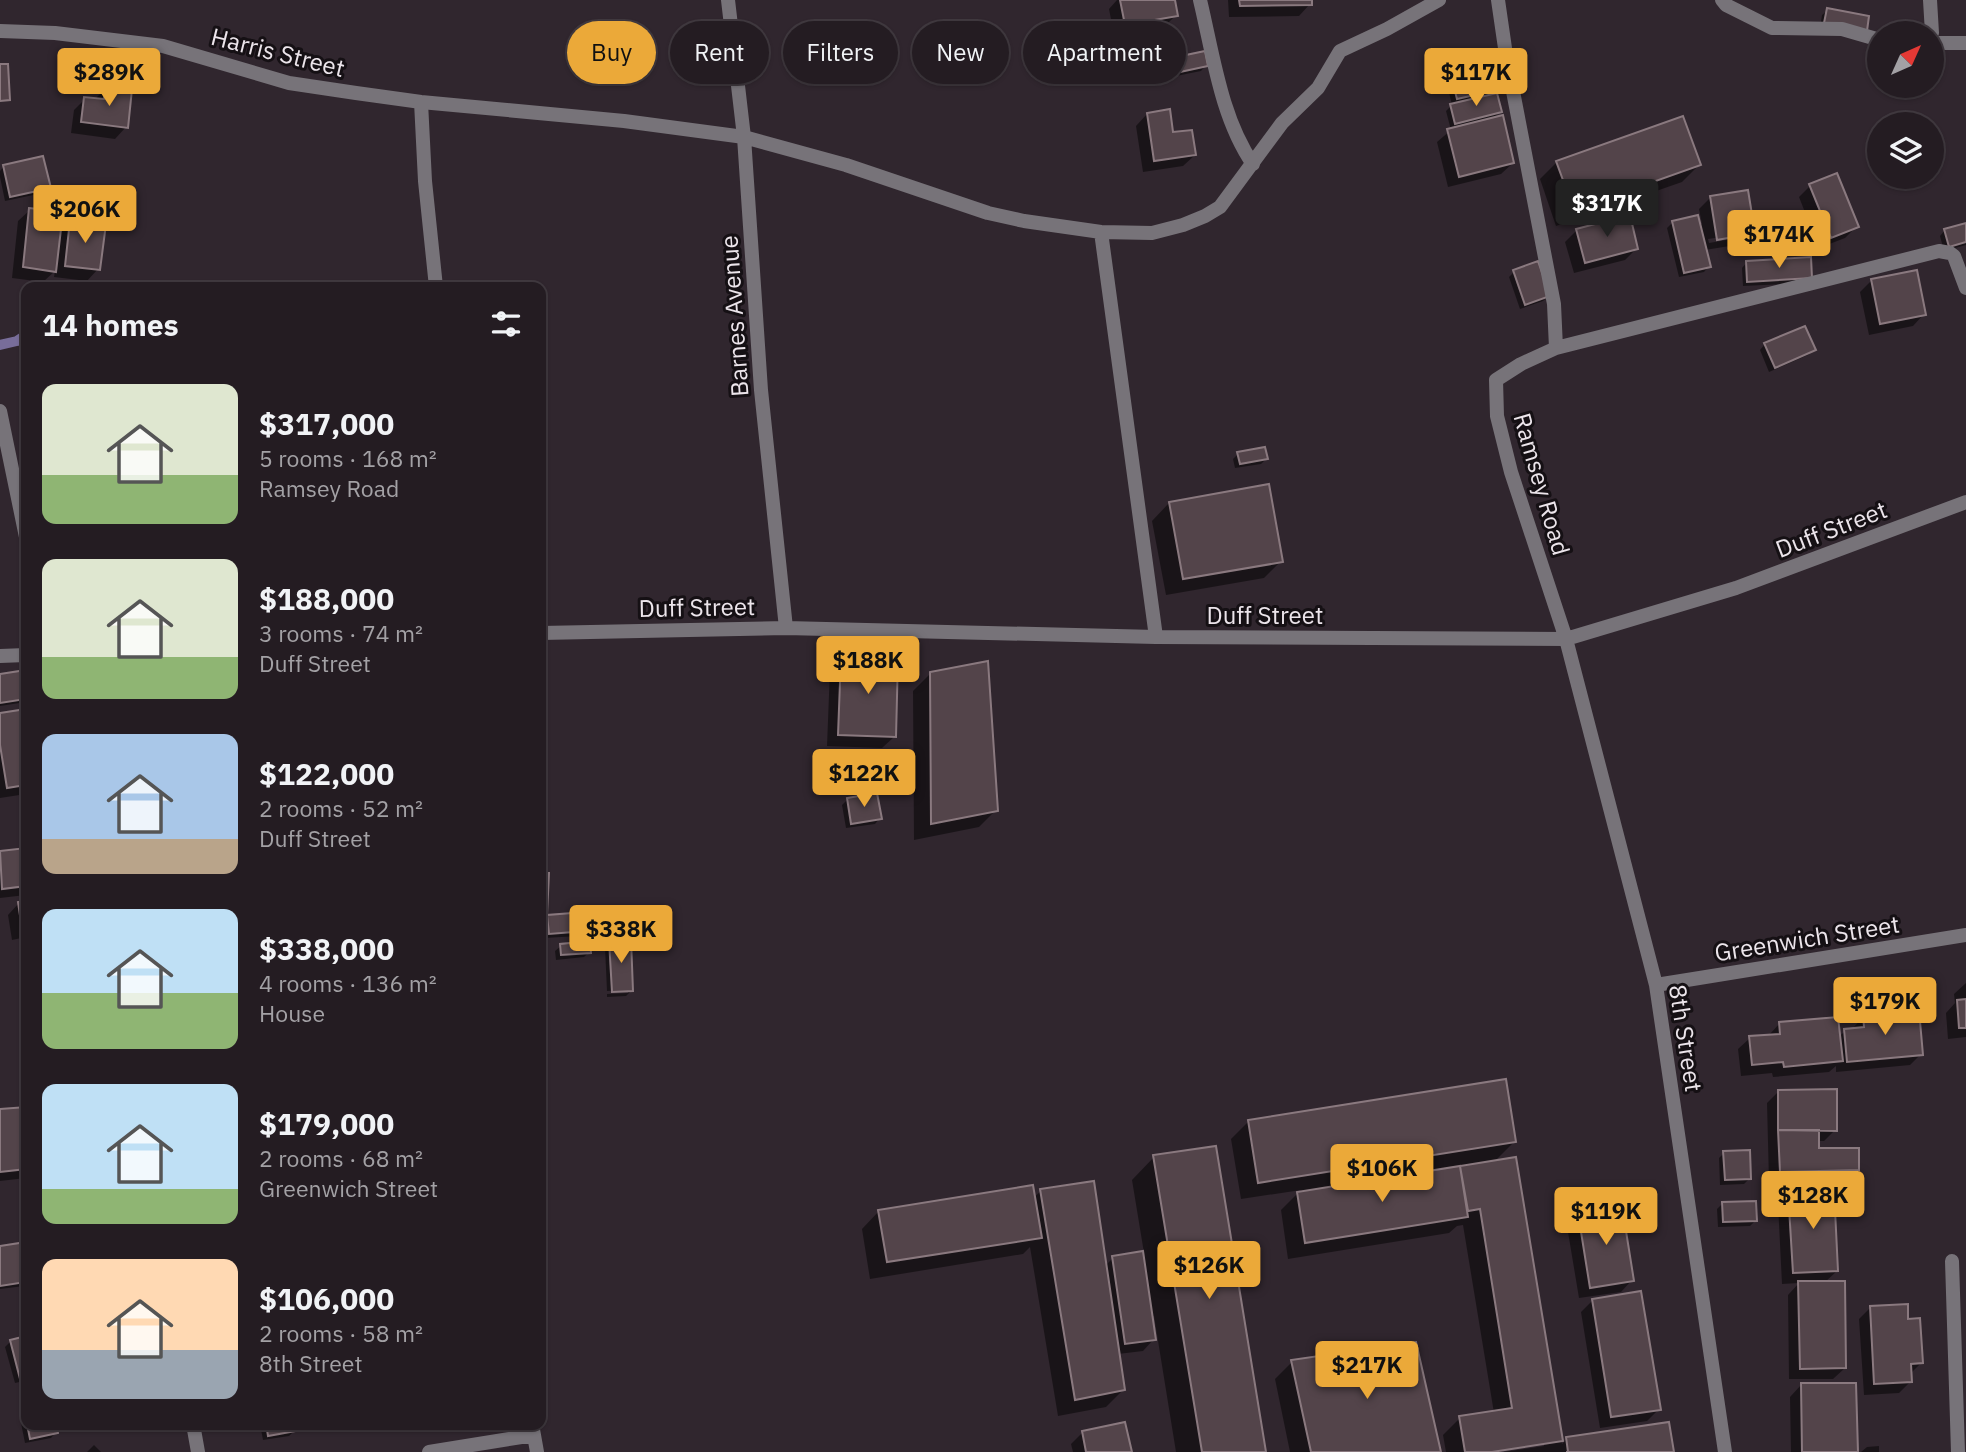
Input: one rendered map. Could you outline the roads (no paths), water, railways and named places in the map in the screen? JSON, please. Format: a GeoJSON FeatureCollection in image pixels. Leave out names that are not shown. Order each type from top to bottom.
{"type":"FeatureCollection","features":[{"type":"Feature","properties":{"kind":"street","name":"Barnes Avenue"},"geometry":{"type":"LineString","coordinates":[[728,0],[744,137],[761,390],[786,628]]}},
{"type":"Feature","properties":{"kind":"street"},"geometry":{"type":"LineString","coordinates":[[1200,0],[1231,123],[1253,164]]}},
{"type":"Feature","properties":{"kind":"street","name":"Harris Street"},"geometry":{"type":"LineString","coordinates":[[0,31],[55,33],[163,46],[289,83],[421,102],[624,121],[744,137],[845,165],[988,213],[1101,232],[1152,233],[1183,225],[1220,207],[1282,123],[1318,88],[1340,51],[1439,0]]}},
{"type":"Feature","properties":{"kind":"street"},"geometry":{"type":"LineString","coordinates":[[1498,0],[1554,304],[1556,348],[1939,251],[1954,256],[1966,288]]}},
{"type":"Feature","properties":{"kind":"street"},"geometry":{"type":"LineString","coordinates":[[1722,0],[1726,5],[1772,28],[1842,29],[1867,36]]}},
{"type":"Feature","properties":{"kind":"street"},"geometry":{"type":"LineString","coordinates":[[1930,0],[1931,21]]}},
{"type":"Feature","properties":{"kind":"street"},"geometry":{"type":"LineString","coordinates":[[1944,43],[1966,43]]}},
{"type":"Feature","properties":{"kind":"street"},"geometry":{"type":"LineString","coordinates":[[421,102],[425,181],[435,282]]}},
{"type":"Feature","properties":{"kind":"street"},"geometry":{"type":"LineString","coordinates":[[1101,232],[1156,637]]}},
{"type":"Feature","properties":{"kind":"street","name":"Ramsey Road"},"geometry":{"type":"LineString","coordinates":[[1556,348],[1521,364],[1496,380],[1496,392],[1497,416],[1511,472],[1566,639]]}},
{"type":"Feature","properties":{"kind":"street"},"geometry":{"type":"LineString","coordinates":[[0,411],[21,513]]}},
{"type":"Feature","properties":{"kind":"street","name":"Duff Street"},"geometry":{"type":"LineString","coordinates":[[546,633],[786,628],[1156,637],[1566,639],[1736,588],[1966,502]]}},
{"type":"Feature","properties":{"kind":"street","name":"8th Street"},"geometry":{"type":"LineString","coordinates":[[1566,639],[1656,985],[1725,1452]]}},
{"type":"Feature","properties":{"kind":"street"},"geometry":{"type":"LineString","coordinates":[[0,656],[21,655]]}},
{"type":"Feature","properties":{"kind":"street","name":"Greenwich Street"},"geometry":{"type":"LineString","coordinates":[[1656,985],[1966,935]]}},
{"type":"Feature","properties":{"kind":"street"},"geometry":{"type":"LineString","coordinates":[[1952,1261],[1958,1452]]}},
{"type":"Feature","properties":{"kind":"street"},"geometry":{"type":"LineString","coordinates":[[194,1430],[198,1452]]}},
{"type":"Feature","properties":{"kind":"street"},"geometry":{"type":"LineString","coordinates":[[429,1452],[533,1430],[537,1452]]}},
{"type":"Feature","properties":{"kind":"waterway"},"geometry":{"type":"LineString","coordinates":[[0,345],[21,338]]}}]}
